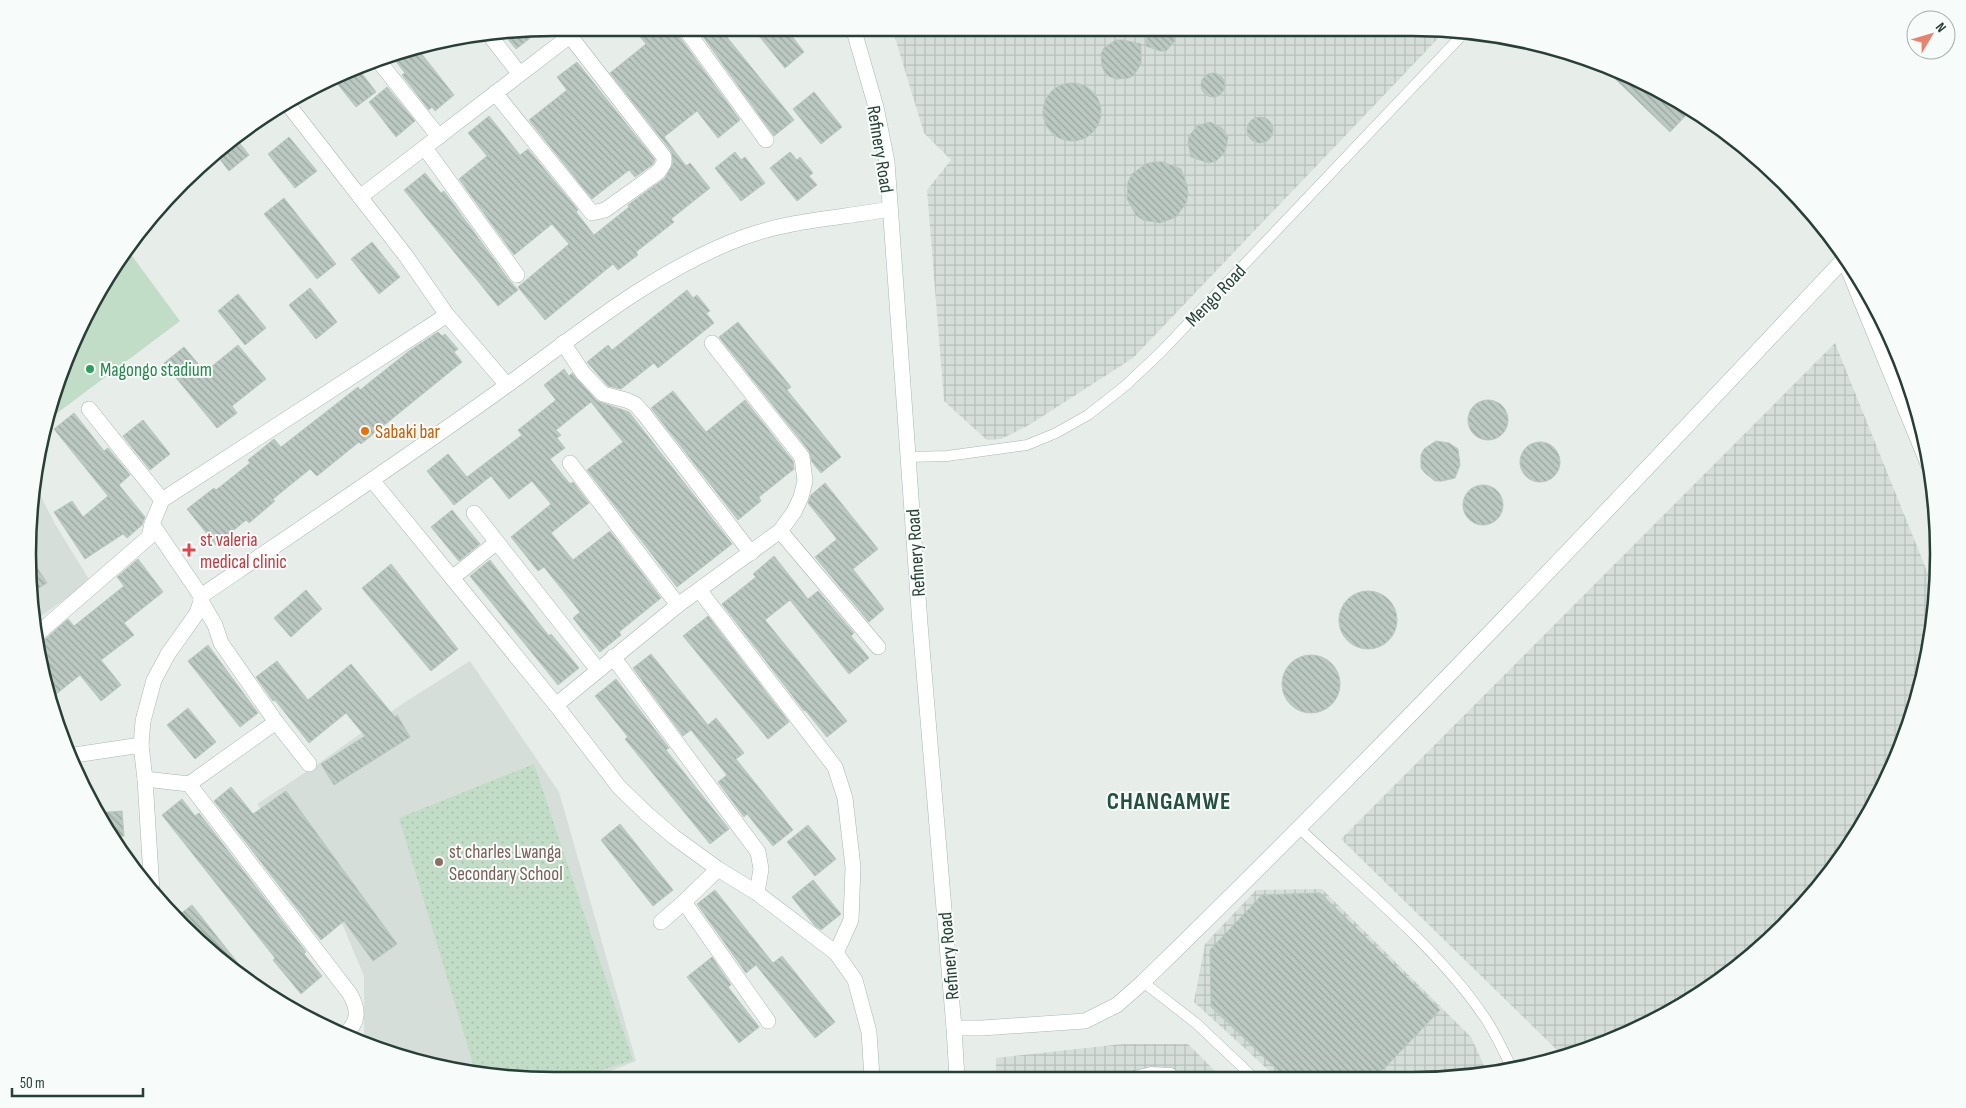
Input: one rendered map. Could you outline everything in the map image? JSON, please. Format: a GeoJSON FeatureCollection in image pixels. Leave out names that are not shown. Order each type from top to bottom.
{"type":"FeatureCollection","features":[{"type":"Feature","properties":{"kind":"street"},"geometry":{"type":"LineString","coordinates":[[360,197],[569,36]]}},
{"type":"Feature","properties":{"kind":"street"},"geometry":{"type":"LineString","coordinates":[[495,94],[592,213],[600,213],[612,206],[650,178],[664,163],[664,157],[573,36]]}},
{"type":"Feature","properties":{"kind":"street"},"geometry":{"type":"LineString","coordinates":[[691,36],[766,140]]}},
{"type":"Feature","properties":{"kind":"street","name":"Refinery Road"},"geometry":{"type":"LineString","coordinates":[[856,36],[861,49],[887,162],[921,634],[957,1072]]}},
{"type":"Feature","properties":{"kind":"street"},"geometry":{"type":"LineString","coordinates":[[493,40],[519,74]]}},
{"type":"Feature","properties":{"kind":"street"},"geometry":{"type":"LineString","coordinates":[[383,66],[440,137]]}},
{"type":"Feature","properties":{"kind":"street"},"geometry":{"type":"LineString","coordinates":[[291,108],[406,256],[447,315],[507,385]]}},
{"type":"Feature","properties":{"kind":"street"},"geometry":{"type":"LineString","coordinates":[[425,148],[517,275]]}},
{"type":"Feature","properties":{"kind":"street"},"geometry":{"type":"LineString","coordinates":[[151,879],[141,745],[143,721],[154,680],[180,634],[197,613],[201,598],[507,385],[563,343],[672,272],[708,252],[774,227],[890,209]]}},
{"type":"Feature","properties":{"kind":"street"},"geometry":{"type":"LineString","coordinates":[[954,1028],[1085,1021],[1117,1005],[1143,982],[1299,828],[1679,436],[1840,263]]}},
{"type":"Feature","properties":{"kind":"street"},"geometry":{"type":"LineString","coordinates":[[1857,291],[1915,432]]}},
{"type":"Feature","properties":{"kind":"street"},"geometry":{"type":"LineString","coordinates":[[42,630],[149,537],[162,500],[447,315]]}},
{"type":"Feature","properties":{"kind":"street"},"geometry":{"type":"LineString","coordinates":[[563,343],[583,373],[603,394],[635,404],[644,414],[751,553]]}},
{"type":"Feature","properties":{"kind":"street"},"geometry":{"type":"LineString","coordinates":[[556,704],[678,605],[700,591],[780,530],[794,512],[801,497],[805,482],[802,457],[712,343]]}},
{"type":"Feature","properties":{"kind":"street"},"geometry":{"type":"LineString","coordinates":[[89,410],[162,500]]}},
{"type":"Feature","properties":{"kind":"street"},"geometry":{"type":"LineString","coordinates":[[570,463],[678,605]]}},
{"type":"Feature","properties":{"kind":"street"},"geometry":{"type":"LineString","coordinates":[[372,480],[556,704],[619,787],[674,837],[718,869],[758,893],[836,953],[855,980],[869,1032],[872,1072]]}},
{"type":"Feature","properties":{"kind":"street"},"geometry":{"type":"LineString","coordinates":[[474,513],[598,670]]}},
{"type":"Feature","properties":{"kind":"street"},"geometry":{"type":"LineString","coordinates":[[152,524],[201,598],[215,625],[221,643],[276,722],[309,764]]}},
{"type":"Feature","properties":{"kind":"street"},"geometry":{"type":"LineString","coordinates":[[780,530],[878,647]]}},
{"type":"Feature","properties":{"kind":"street"},"geometry":{"type":"LineString","coordinates":[[452,578],[497,542]]}},
{"type":"Feature","properties":{"kind":"street"},"geometry":{"type":"LineString","coordinates":[[700,591],[835,767],[845,798],[853,867],[852,920],[836,953]]}},
{"type":"Feature","properties":{"kind":"street"},"geometry":{"type":"LineString","coordinates":[[613,657],[758,852],[760,869],[758,893]]}},
{"type":"Feature","properties":{"kind":"street"},"geometry":{"type":"LineString","coordinates":[[145,779],[189,784],[276,722]]}},
{"type":"Feature","properties":{"kind":"street"},"geometry":{"type":"LineString","coordinates":[[77,755],[141,745]]}},
{"type":"Feature","properties":{"kind":"street"},"geometry":{"type":"LineString","coordinates":[[189,784],[350,994],[357,1006],[356,1017],[350,1029]]}},
{"type":"Feature","properties":{"kind":"street"},"geometry":{"type":"LineString","coordinates":[[661,922],[718,869]]}},
{"type":"Feature","properties":{"kind":"street"},"geometry":{"type":"LineString","coordinates":[[684,902],[768,1021]]}},
{"type":"Feature","properties":{"kind":"lane","name":"Mengo Road"},"geometry":{"type":"LineString","coordinates":[[908,457],[947,456],[1027,445],[1056,433],[1088,415],[1125,386],[1161,352],[1459,39]]}},
{"type":"Feature","properties":{"kind":"lane"},"geometry":{"type":"LineString","coordinates":[[1299,828],[1401,923],[1450,972],[1484,1016],[1509,1063]]}},
{"type":"Feature","properties":{"kind":"lane"},"geometry":{"type":"LineString","coordinates":[[1143,982],[1196,1024],[1248,1072]]}},
{"type":"Feature","properties":{"kind":"shaded area"},"geometry":{"type":"Polygon","coordinates":[[[895,36],[1440,37],[1133,358],[1029,425],[1001,439],[987,440],[944,401],[927,190],[951,160],[924,133],[895,36]]]}},
{"type":"Feature","properties":{"kind":"shaded area"},"geometry":{"type":"Polygon","coordinates":[[[1835,343],[1929,577],[1929,588],[1920,655],[1912,688],[1890,752],[1876,783],[1860,813],[1823,869],[1778,920],[1727,965],[1671,1002],[1610,1032],[1557,1050],[1341,839],[1835,343]]]}},
{"type":"Feature","properties":{"kind":"shaded area"},"geometry":{"type":"Polygon","coordinates":[[[40,495],[55,524],[90,581],[40,617],[36,554],[40,495]]]}},
{"type":"Feature","properties":{"kind":"shaded area","name":"st charles Lwanga Secondary School"},"geometry":{"type":"Polygon","coordinates":[[[470,661],[559,792],[636,1061],[608,1072],[520,1071],[453,1062],[420,1054],[364,1035],[364,976],[341,921],[257,804],[315,766],[402,704],[470,661]]]}},
{"type":"Feature","properties":{"kind":"shaded area"},"geometry":{"type":"Polygon","coordinates":[[[1322,889],[1471,1037],[1484,1066],[1446,1071],[1412,1072],[1271,1072],[1194,1002],[1205,944],[1256,890],[1322,889]]]}},
{"type":"Feature","properties":{"kind":"shaded area"},"geometry":{"type":"Polygon","coordinates":[[[1122,1044],[1188,1044],[1216,1072],[996,1072],[996,1058],[1122,1044]]]}},
{"type":"Feature","properties":{"kind":"green space","name":"Magongo stadium"},"geometry":{"type":"Polygon","coordinates":[[[132,255],[180,321],[56,414],[76,356],[90,325],[106,295],[132,255]]]}},
{"type":"Feature","properties":{"kind":"green space"},"geometry":{"type":"Polygon","coordinates":[[[534,764],[633,1060],[596,1072],[520,1071],[474,1065],[399,818],[534,764]]]}},
{"type":"Feature","properties":{"kind":"building"},"geometry":{"type":"Polygon","coordinates":[[[639,36],[679,36],[740,120],[718,138],[697,111],[664,137],[686,166],[690,163],[710,188],[671,219],[674,222],[636,252],[638,255],[618,270],[613,264],[545,320],[518,287],[569,244],[552,224],[514,255],[459,179],[487,156],[468,133],[489,116],[520,155],[528,149],[578,210],[576,212],[594,235],[629,207],[628,205],[665,178],[673,163],[671,151],[610,73],[646,44],[639,36]]]}},
{"type":"Feature","properties":{"kind":"building"},"geometry":{"type":"Polygon","coordinates":[[[703,36],[726,36],[794,120],[774,136],[703,36]]]}},
{"type":"Feature","properties":{"kind":"building"},"geometry":{"type":"Polygon","coordinates":[[[759,36],[792,36],[804,52],[785,68],[759,36]]]}},
{"type":"Feature","properties":{"kind":"building"},"geometry":{"type":"Polygon","coordinates":[[[1147,36],[1175,36],[1174,42],[1166,51],[1146,46],[1147,36]]]}},
{"type":"Feature","properties":{"kind":"building"},"geometry":{"type":"Polygon","coordinates":[[[532,37],[516,49],[507,38],[532,37]]]}},
{"type":"Feature","properties":{"kind":"building"},"geometry":{"type":"Polygon","coordinates":[[[1116,40],[1141,44],[1141,64],[1134,75],[1129,78],[1116,79],[1106,75],[1102,66],[1101,54],[1104,48],[1116,40]]]}},
{"type":"Feature","properties":{"kind":"building"},"geometry":{"type":"Polygon","coordinates":[[[421,54],[454,95],[435,111],[432,107],[429,110],[402,75],[405,73],[396,62],[421,54]]]}},
{"type":"Feature","properties":{"kind":"building"},"geometry":{"type":"Polygon","coordinates":[[[577,62],[655,160],[652,165],[635,177],[629,170],[592,199],[529,120],[567,90],[557,77],[577,62]]]}},
{"type":"Feature","properties":{"kind":"building"},"geometry":{"type":"Polygon","coordinates":[[[1213,73],[1222,76],[1225,85],[1222,94],[1213,97],[1204,94],[1201,85],[1204,76],[1213,73]]]}},
{"type":"Feature","properties":{"kind":"building"},"geometry":{"type":"Polygon","coordinates":[[[362,74],[376,92],[356,107],[338,84],[362,74]]]}},
{"type":"Feature","properties":{"kind":"building"},"geometry":{"type":"Polygon","coordinates":[[[1614,78],[1641,90],[1686,115],[1670,132],[1614,78]]]}},
{"type":"Feature","properties":{"kind":"building"},"geometry":{"type":"Polygon","coordinates":[[[1072,83],[1083,85],[1093,91],[1099,101],[1101,112],[1099,123],[1093,133],[1083,139],[1072,141],[1061,139],[1051,133],[1045,123],[1043,112],[1045,101],[1051,91],[1061,85],[1072,83]]]}},
{"type":"Feature","properties":{"kind":"building"},"geometry":{"type":"Polygon","coordinates":[[[387,87],[415,121],[396,137],[369,102],[387,87]]]}},
{"type":"Feature","properties":{"kind":"building"},"geometry":{"type":"Polygon","coordinates":[[[814,92],[842,127],[821,144],[793,109],[814,92]]]}},
{"type":"Feature","properties":{"kind":"building"},"geometry":{"type":"Polygon","coordinates":[[[1260,117],[1269,121],[1273,130],[1269,139],[1260,143],[1251,139],[1247,130],[1251,121],[1260,117]]]}},
{"type":"Feature","properties":{"kind":"building"},"geometry":{"type":"Polygon","coordinates":[[[1210,122],[1222,128],[1228,137],[1225,152],[1216,161],[1209,163],[1191,157],[1188,143],[1189,136],[1197,126],[1210,122]]]}},
{"type":"Feature","properties":{"kind":"building"},"geometry":{"type":"Polygon","coordinates":[[[289,137],[317,171],[295,188],[268,154],[289,137]]]}},
{"type":"Feature","properties":{"kind":"building"},"geometry":{"type":"Polygon","coordinates":[[[239,143],[249,155],[229,171],[220,159],[239,143]]]}},
{"type":"Feature","properties":{"kind":"building"},"geometry":{"type":"Polygon","coordinates":[[[735,152],[741,160],[745,157],[765,183],[741,201],[715,168],[735,152]]]}},
{"type":"Feature","properties":{"kind":"building"},"geometry":{"type":"Polygon","coordinates":[[[790,152],[797,160],[800,157],[813,173],[809,176],[817,185],[797,201],[770,168],[790,152]]]}},
{"type":"Feature","properties":{"kind":"building"},"geometry":{"type":"Polygon","coordinates":[[[1163,162],[1181,169],[1188,194],[1186,203],[1176,217],[1160,223],[1143,220],[1136,215],[1127,199],[1128,182],[1132,174],[1146,164],[1163,162]]]}},
{"type":"Feature","properties":{"kind":"building"},"geometry":{"type":"Polygon","coordinates":[[[425,173],[441,193],[444,191],[518,290],[498,306],[404,190],[425,173]]]}},
{"type":"Feature","properties":{"kind":"building"},"geometry":{"type":"Polygon","coordinates":[[[284,198],[336,264],[317,279],[264,214],[284,198]]]}},
{"type":"Feature","properties":{"kind":"building"},"geometry":{"type":"Polygon","coordinates":[[[372,242],[400,277],[379,294],[351,259],[372,242]]]}},
{"type":"Feature","properties":{"kind":"building"},"geometry":{"type":"Polygon","coordinates":[[[310,288],[337,322],[316,339],[289,305],[310,288]]]}},
{"type":"Feature","properties":{"kind":"building"},"geometry":{"type":"Polygon","coordinates":[[[687,290],[693,298],[697,295],[710,311],[706,313],[714,323],[658,368],[654,363],[621,389],[608,386],[587,362],[608,345],[612,350],[687,290]]]}},
{"type":"Feature","properties":{"kind":"building"},"geometry":{"type":"Polygon","coordinates":[[[238,294],[266,328],[245,345],[218,311],[238,294]]]}},
{"type":"Feature","properties":{"kind":"building"},"geometry":{"type":"Polygon","coordinates":[[[738,322],[791,387],[787,390],[841,457],[821,473],[812,462],[809,451],[719,337],[738,322]]]}},
{"type":"Feature","properties":{"kind":"building"},"geometry":{"type":"Polygon","coordinates":[[[438,332],[442,336],[445,334],[458,349],[454,352],[462,362],[361,444],[359,442],[317,476],[310,469],[273,499],[275,501],[249,523],[246,520],[216,545],[187,509],[214,488],[216,490],[250,463],[248,460],[274,439],[281,447],[358,387],[360,390],[409,351],[438,332]]]}},
{"type":"Feature","properties":{"kind":"building"},"geometry":{"type":"Polygon","coordinates":[[[238,345],[266,379],[232,406],[237,413],[217,428],[164,363],[184,347],[205,372],[238,345]]]}},
{"type":"Feature","properties":{"kind":"building"},"geometry":{"type":"Polygon","coordinates":[[[564,369],[569,376],[572,373],[597,401],[629,412],[732,544],[677,587],[587,470],[623,442],[591,402],[556,430],[561,435],[557,438],[565,448],[550,459],[570,484],[573,482],[589,503],[551,533],[573,560],[610,531],[661,598],[619,632],[621,635],[600,652],[573,618],[580,612],[544,567],[538,571],[511,537],[551,504],[532,481],[509,499],[491,476],[454,505],[427,471],[448,454],[467,477],[522,435],[518,430],[556,400],[544,385],[564,369]]]}},
{"type":"Feature","properties":{"kind":"building"},"geometry":{"type":"Polygon","coordinates":[[[673,391],[706,432],[745,400],[793,461],[794,469],[759,497],[761,501],[738,520],[651,408],[673,391]]]}},
{"type":"Feature","properties":{"kind":"building"},"geometry":{"type":"Polygon","coordinates":[[[1492,400],[1499,403],[1505,409],[1508,420],[1507,428],[1499,437],[1492,440],[1484,440],[1477,437],[1469,428],[1468,416],[1471,409],[1480,401],[1492,400]]]}},
{"type":"Feature","properties":{"kind":"building"},"geometry":{"type":"Polygon","coordinates":[[[74,413],[104,451],[108,448],[130,475],[119,485],[145,517],[142,525],[127,538],[123,534],[85,559],[54,512],[72,501],[83,517],[108,496],[54,429],[74,413]]]}},
{"type":"Feature","properties":{"kind":"building"},"geometry":{"type":"Polygon","coordinates":[[[143,420],[170,454],[150,470],[123,436],[143,420]]]}},
{"type":"Feature","properties":{"kind":"building"},"geometry":{"type":"Polygon","coordinates":[[[1436,441],[1449,443],[1458,449],[1460,465],[1455,478],[1435,481],[1421,468],[1421,455],[1424,449],[1436,441]]]}},
{"type":"Feature","properties":{"kind":"building"},"geometry":{"type":"Polygon","coordinates":[[[1536,442],[1544,442],[1551,445],[1557,451],[1560,462],[1557,473],[1551,479],[1544,482],[1536,482],[1529,479],[1523,473],[1520,466],[1520,458],[1523,451],[1529,445],[1536,442]]]}},
{"type":"Feature","properties":{"kind":"building"},"geometry":{"type":"Polygon","coordinates":[[[825,483],[878,549],[853,569],[884,609],[869,622],[815,557],[837,539],[808,503],[811,495],[825,483]]]}},
{"type":"Feature","properties":{"kind":"building"},"geometry":{"type":"Polygon","coordinates":[[[1479,485],[1487,485],[1494,488],[1500,494],[1503,505],[1500,516],[1494,522],[1487,525],[1479,525],[1472,522],[1466,516],[1463,509],[1463,501],[1466,494],[1472,488],[1479,485]]]}},
{"type":"Feature","properties":{"kind":"building"},"geometry":{"type":"Polygon","coordinates":[[[452,510],[480,544],[459,561],[431,527],[452,510]]]}},
{"type":"Feature","properties":{"kind":"building"},"geometry":{"type":"Polygon","coordinates":[[[774,556],[808,599],[818,591],[854,633],[851,636],[869,658],[849,674],[790,600],[765,620],[847,721],[827,737],[804,711],[722,604],[756,577],[753,574],[774,556]]]}},
{"type":"Feature","properties":{"kind":"building"},"geometry":{"type":"Polygon","coordinates":[[[138,559],[163,592],[124,623],[134,635],[101,660],[121,685],[101,701],[80,675],[56,694],[44,641],[68,619],[74,626],[124,586],[117,577],[138,559]]]}},
{"type":"Feature","properties":{"kind":"building"},"geometry":{"type":"Polygon","coordinates":[[[490,560],[549,636],[551,634],[579,668],[558,685],[470,576],[490,560]]]}},
{"type":"Feature","properties":{"kind":"building"},"geometry":{"type":"Polygon","coordinates":[[[391,564],[458,649],[431,671],[362,588],[391,564]]]}},
{"type":"Feature","properties":{"kind":"building"},"geometry":{"type":"Polygon","coordinates":[[[36,567],[47,583],[37,589],[36,567]]]}},
{"type":"Feature","properties":{"kind":"building"},"geometry":{"type":"Polygon","coordinates":[[[306,590],[322,609],[291,637],[274,618],[306,590]]]}},
{"type":"Feature","properties":{"kind":"building"},"geometry":{"type":"Polygon","coordinates":[[[1368,591],[1379,593],[1389,599],[1395,609],[1397,620],[1395,631],[1389,641],[1379,647],[1368,649],[1357,647],[1347,641],[1341,631],[1339,620],[1341,609],[1347,599],[1357,593],[1368,591]]]}},
{"type":"Feature","properties":{"kind":"building"},"geometry":{"type":"Polygon","coordinates":[[[708,616],[789,722],[768,739],[683,636],[708,616]]]}},
{"type":"Feature","properties":{"kind":"building"},"geometry":{"type":"Polygon","coordinates":[[[208,645],[258,713],[240,727],[188,661],[208,645]]]}},
{"type":"Feature","properties":{"kind":"building"},"geometry":{"type":"Polygon","coordinates":[[[651,654],[708,725],[716,718],[744,753],[736,759],[793,830],[773,846],[747,814],[744,817],[718,782],[727,775],[691,730],[683,736],[633,668],[651,654]]]}},
{"type":"Feature","properties":{"kind":"building"},"geometry":{"type":"Polygon","coordinates":[[[1311,655],[1322,657],[1332,663],[1338,673],[1340,684],[1338,695],[1332,705],[1322,711],[1311,713],[1300,711],[1290,705],[1284,695],[1282,684],[1284,673],[1290,663],[1300,657],[1311,655]]]}},
{"type":"Feature","properties":{"kind":"building"},"geometry":{"type":"Polygon","coordinates":[[[277,661],[308,700],[351,664],[395,717],[397,715],[410,737],[334,785],[321,764],[365,736],[346,713],[309,743],[275,700],[273,701],[256,677],[277,661]]]}},
{"type":"Feature","properties":{"kind":"building"},"geometry":{"type":"Polygon","coordinates":[[[616,679],[669,748],[666,750],[729,829],[710,844],[625,739],[628,737],[595,696],[616,679]]]}},
{"type":"Feature","properties":{"kind":"building"},"geometry":{"type":"Polygon","coordinates":[[[188,708],[216,742],[195,759],[167,725],[188,708]]]}},
{"type":"Feature","properties":{"kind":"building"},"geometry":{"type":"Polygon","coordinates":[[[231,787],[253,814],[286,791],[397,944],[373,961],[344,921],[321,940],[214,801],[231,787]]]}},
{"type":"Feature","properties":{"kind":"building"},"geometry":{"type":"Polygon","coordinates":[[[182,799],[195,816],[199,813],[306,952],[304,954],[322,976],[301,994],[273,960],[275,958],[162,815],[182,799]]]}},
{"type":"Feature","properties":{"kind":"building"},"geometry":{"type":"Polygon","coordinates":[[[122,811],[124,836],[120,836],[106,812],[122,811]]]}},
{"type":"Feature","properties":{"kind":"building"},"geometry":{"type":"Polygon","coordinates":[[[620,824],[673,890],[653,906],[601,840],[620,824]]]}},
{"type":"Feature","properties":{"kind":"building"},"geometry":{"type":"Polygon","coordinates":[[[808,825],[836,859],[815,876],[787,842],[808,825]]]}},
{"type":"Feature","properties":{"kind":"building"},"geometry":{"type":"Polygon","coordinates":[[[813,880],[841,914],[821,930],[815,926],[792,897],[813,880]]]}},
{"type":"Feature","properties":{"kind":"building"},"geometry":{"type":"Polygon","coordinates":[[[715,890],[773,963],[782,956],[835,1022],[815,1038],[756,965],[746,973],[697,904],[715,890]]]}},
{"type":"Feature","properties":{"kind":"building"},"geometry":{"type":"Polygon","coordinates":[[[1320,893],[1440,1010],[1381,1072],[1280,1072],[1211,1007],[1210,950],[1262,895],[1320,893]]]}},
{"type":"Feature","properties":{"kind":"building"},"geometry":{"type":"Polygon","coordinates":[[[192,905],[240,966],[213,943],[182,913],[192,905]]]}},
{"type":"Feature","properties":{"kind":"building"},"geometry":{"type":"Polygon","coordinates":[[[712,957],[731,985],[728,987],[759,1027],[739,1043],[687,977],[712,957]]]}},
{"type":"Feature","properties":{"kind":"place","name":"Magongo stadium"},"geometry":{"type":"Point","coordinates":[90,369]}},
{"type":"Feature","properties":{"kind":"place","name":"Sabaki bar"},"geometry":{"type":"Point","coordinates":[365,431]}},
{"type":"Feature","properties":{"kind":"place","name":"st valeria medical clinic"},"geometry":{"type":"Point","coordinates":[189,550]}},
{"type":"Feature","properties":{"kind":"place","name":"st charles Lwanga Secondary School"},"geometry":{"type":"Point","coordinates":[439,862]}},
{"type":"Feature","properties":{"kind":"district","name":"CHANGAMWE"},"geometry":{"type":"Point","coordinates":[1169,801]}}]}
